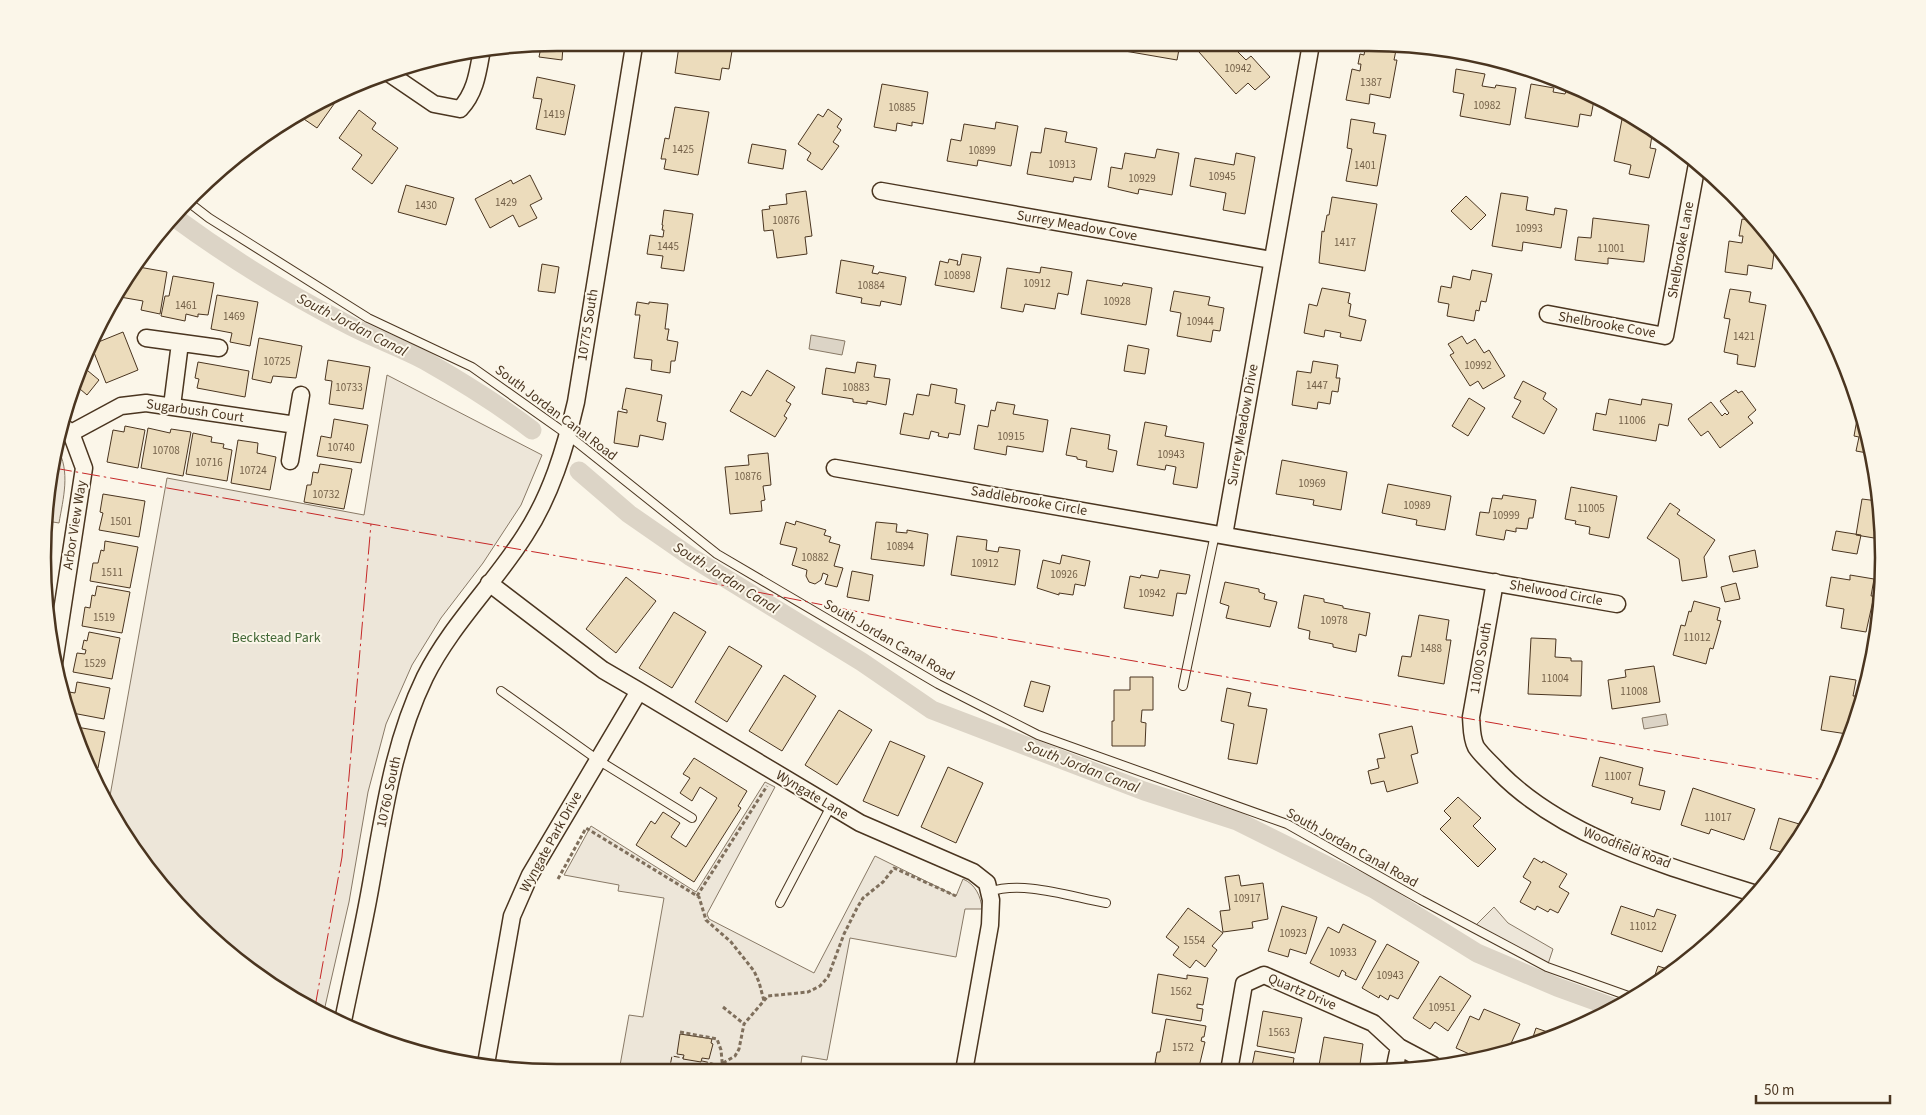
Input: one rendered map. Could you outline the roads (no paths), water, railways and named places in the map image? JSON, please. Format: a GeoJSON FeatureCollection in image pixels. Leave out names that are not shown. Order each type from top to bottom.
{"type":"FeatureCollection","features":[{"type":"Feature","properties":{"kind":"street","name":"10775 South"},"geometry":{"type":"LineString","coordinates":[[489,584],[524,536],[538,512],[560,462],[568,435],[576,402],[633,51]]}},
{"type":"Feature","properties":{"kind":"street","name":"Surrey Meadow Drive"},"geometry":{"type":"LineString","coordinates":[[1219,534],[1272,260],[1309,51]]}},
{"type":"Feature","properties":{"kind":"street"},"geometry":{"type":"LineString","coordinates":[[395,78],[422,98],[434,104],[460,109],[469,99],[480,58]]}},
{"type":"Feature","properties":{"kind":"street","name":"Shelbrooke Lane"},"geometry":{"type":"LineString","coordinates":[[1665,336],[1696,172]]}},
{"type":"Feature","properties":{"kind":"street","name":"Surrey Meadow Cove"},"geometry":{"type":"LineString","coordinates":[[881,191],[1272,260]]}},
{"type":"Feature","properties":{"kind":"street","name":"Shelbrooke Cove"},"geometry":{"type":"LineString","coordinates":[[1548,314],[1665,336]]}},
{"type":"Feature","properties":{"kind":"street"},"geometry":{"type":"LineString","coordinates":[[146,338],[219,348]]}},
{"type":"Feature","properties":{"kind":"street"},"geometry":{"type":"LineString","coordinates":[[172,406],[180,343]]}},
{"type":"Feature","properties":{"kind":"street"},"geometry":{"type":"LineString","coordinates":[[290,462],[301,395]]}},
{"type":"Feature","properties":{"kind":"street","name":"Sugarbush Court"},"geometry":{"type":"LineString","coordinates":[[69,426],[121,406],[146,402],[296,425]]}},
{"type":"Feature","properties":{"kind":"street","name":"Arbor View Way"},"geometry":{"type":"LineString","coordinates":[[58,637],[84,468],[67,433]]}},
{"type":"Feature","properties":{"kind":"street","name":"Saddlebrooke Circle"},"geometry":{"type":"LineString","coordinates":[[835,468],[1219,534]]}},
{"type":"Feature","properties":{"kind":"street"},"geometry":{"type":"LineString","coordinates":[[1219,534],[1495,582]]}},
{"type":"Feature","properties":{"kind":"street","name":"Shelwood Circle"},"geometry":{"type":"LineString","coordinates":[[1495,582],[1618,604]]}},
{"type":"Feature","properties":{"kind":"street","name":"11000 South"},"geometry":{"type":"LineString","coordinates":[[1472,735],[1471,717],[1495,582]]}},
{"type":"Feature","properties":{"kind":"street","name":"Wyngate Lane"},"geometry":{"type":"LineString","coordinates":[[489,584],[603,670],[860,823],[973,872],[987,883],[989,892]]}},
{"type":"Feature","properties":{"kind":"street","name":"10760 South"},"geometry":{"type":"LineString","coordinates":[[344,1016],[397,749],[410,712],[426,676],[446,641],[489,584]]}},
{"type":"Feature","properties":{"kind":"street","name":"Wyngate Park Drive"},"geometry":{"type":"LineString","coordinates":[[487,1058],[512,916],[530,875],[639,691]]}},
{"type":"Feature","properties":{"kind":"street","name":"Woodfield Road"},"geometry":{"type":"LineString","coordinates":[[1472,735],[1476,746],[1483,755],[1510,783],[1542,808],[1579,830],[1619,848],[1749,891]]}},
{"type":"Feature","properties":{"kind":"street"},"geometry":{"type":"LineString","coordinates":[[965,1064],[990,925],[991,900],[989,892]]}},
{"type":"Feature","properties":{"kind":"street","name":"Quartz Drive"},"geometry":{"type":"LineString","coordinates":[[1230,1064],[1244,984],[1264,975],[1373,1023],[1399,1047],[1424,1060]]}},
{"type":"Feature","properties":{"kind":"street"},"geometry":{"type":"LineString","coordinates":[[1396,1063],[1399,1047]]}},
{"type":"Feature","properties":{"kind":"lane","name":"South Jordan Canal Road"},"geometry":{"type":"LineString","coordinates":[[194,206],[209,218],[368,318],[472,367],[568,435],[716,554],[938,684],[1038,735],[1287,824],[1421,900],[1547,966],[1624,994]]}},
{"type":"Feature","properties":{"kind":"lane"},"geometry":{"type":"LineString","coordinates":[[1183,686],[1219,534]]}},
{"type":"Feature","properties":{"kind":"lane"},"geometry":{"type":"LineString","coordinates":[[501,691],[598,760],[692,818]]}},
{"type":"Feature","properties":{"kind":"lane"},"geometry":{"type":"LineString","coordinates":[[780,903],[832,806]]}},
{"type":"Feature","properties":{"kind":"lane"},"geometry":{"type":"LineString","coordinates":[[989,892],[1007,887],[1027,888],[1106,903]]}},
{"type":"Feature","properties":{"kind":"waterway","name":"South Jordan Canal"},"geometry":{"type":"LineString","coordinates":[[180,221],[235,259],[319,310],[424,360],[452,376],[532,430]]}},
{"type":"Feature","properties":{"kind":"waterway","name":"South Jordan Canal"},"geometry":{"type":"LineString","coordinates":[[579,471],[629,514],[691,557],[862,662],[932,710],[1144,791],[1237,821],[1374,889],[1477,953],[1557,987],[1606,1005]]}},
{"type":"Feature","properties":{"kind":"park label","name":"Beckstead Park"},"geometry":{"type":"Point","coordinates":[276,638]}}]}
